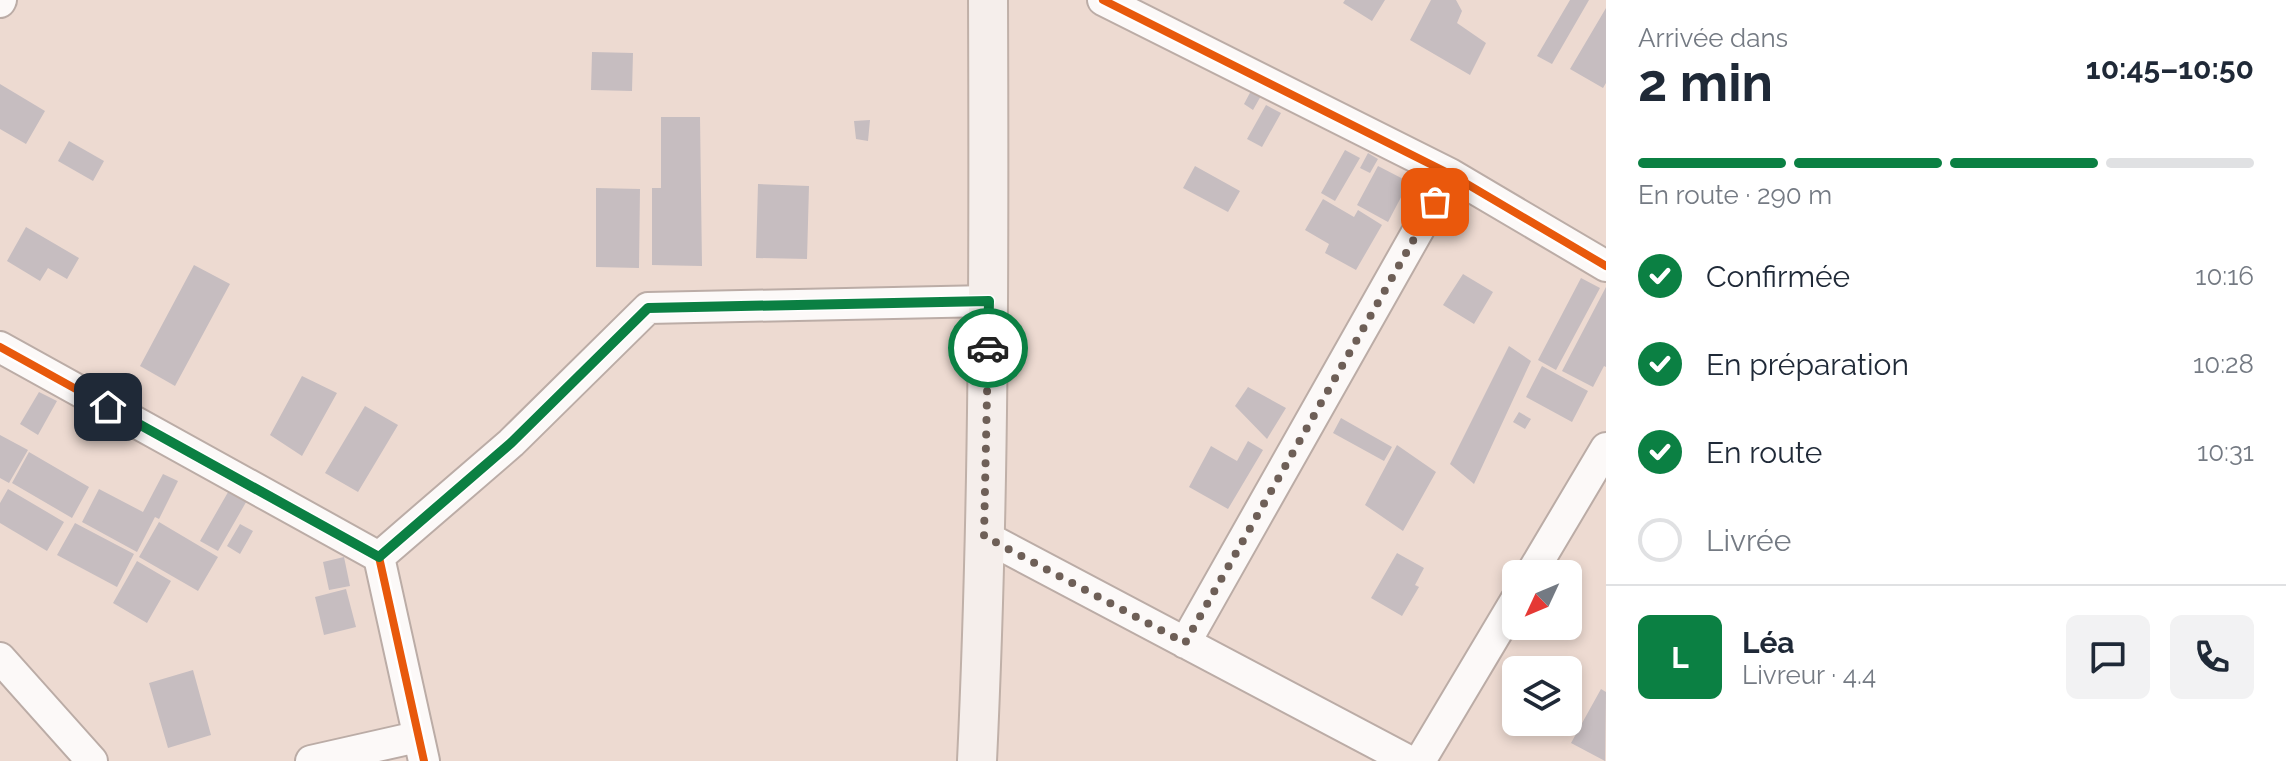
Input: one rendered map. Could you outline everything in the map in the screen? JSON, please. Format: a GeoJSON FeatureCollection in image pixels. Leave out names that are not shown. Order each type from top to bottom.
{"type":"FeatureCollection","features":[{"type":"Feature","properties":{"kind":"main road"},"geometry":{"type":"LineString","coordinates":[[977,761],[989,301],[988,0]]}},
{"type":"Feature","properties":{"kind":"street"},"geometry":{"type":"LineString","coordinates":[[1103,0],[1450,174],[1606,266]]}},
{"type":"Feature","properties":{"kind":"street"},"geometry":{"type":"LineString","coordinates":[[1185,643],[1450,174]]}},
{"type":"Feature","properties":{"kind":"street"},"geometry":{"type":"LineString","coordinates":[[379,557],[511,443],[648,308],[989,301]]}},
{"type":"Feature","properties":{"kind":"street"},"geometry":{"type":"LineString","coordinates":[[0,347],[379,557],[421,749],[311,761]]}},
{"type":"Feature","properties":{"kind":"street"},"geometry":{"type":"LineString","coordinates":[[1539,560],[1606,448]]}},
{"type":"Feature","properties":{"kind":"street"},"geometry":{"type":"LineString","coordinates":[[984,536],[1409,761]]}},
{"type":"Feature","properties":{"kind":"street"},"geometry":{"type":"LineString","coordinates":[[1420,761],[1502,623]]}},
{"type":"Feature","properties":{"kind":"street"},"geometry":{"type":"LineString","coordinates":[[0,658],[92,761]]}},
{"type":"Feature","properties":{"kind":"building"},"geometry":{"type":"Polygon","coordinates":[[[1345,0],[1385,0],[1372,21],[1343,3],[1345,0]]]}},
{"type":"Feature","properties":{"kind":"building"},"geometry":{"type":"Polygon","coordinates":[[[1431,0],[1456,0],[1462,11],[1457,23],[1486,43],[1470,75],[1410,40],[1431,0]]]}},
{"type":"Feature","properties":{"kind":"building"},"geometry":{"type":"Polygon","coordinates":[[[1570,0],[1589,0],[1552,64],[1537,56],[1570,0]]]}},
{"type":"Feature","properties":{"kind":"building"},"geometry":{"type":"Polygon","coordinates":[[[1606,8],[1606,83],[1603,88],[1570,69],[1606,8]]]}},
{"type":"Feature","properties":{"kind":"building"},"geometry":{"type":"Polygon","coordinates":[[[592,52],[633,53],[632,91],[591,90],[592,52]]]}},
{"type":"Feature","properties":{"kind":"building"},"geometry":{"type":"Polygon","coordinates":[[[0,84],[45,111],[26,144],[0,129],[0,84]]]}},
{"type":"Feature","properties":{"kind":"building"},"geometry":{"type":"Polygon","coordinates":[[[1252,89],[1262,94],[1253,110],[1244,104],[1252,89]]]}},
{"type":"Feature","properties":{"kind":"building"},"geometry":{"type":"Polygon","coordinates":[[[1266,105],[1281,113],[1262,147],[1247,139],[1266,105]]]}},
{"type":"Feature","properties":{"kind":"building"},"geometry":{"type":"Polygon","coordinates":[[[661,117],[700,117],[702,266],[652,265],[652,188],[661,188],[661,117]]]}},
{"type":"Feature","properties":{"kind":"building"},"geometry":{"type":"Polygon","coordinates":[[[870,120],[868,141],[856,139],[854,121],[870,120]]]}},
{"type":"Feature","properties":{"kind":"building"},"geometry":{"type":"Polygon","coordinates":[[[69,141],[104,161],[93,181],[58,161],[69,141]]]}},
{"type":"Feature","properties":{"kind":"building"},"geometry":{"type":"Polygon","coordinates":[[[1345,150],[1360,158],[1335,201],[1321,193],[1345,150]]]}},
{"type":"Feature","properties":{"kind":"building"},"geometry":{"type":"Polygon","coordinates":[[[1368,153],[1378,159],[1370,173],[1360,168],[1368,153]]]}},
{"type":"Feature","properties":{"kind":"building"},"geometry":{"type":"Polygon","coordinates":[[[1195,166],[1240,191],[1228,212],[1183,188],[1195,166]]]}},
{"type":"Feature","properties":{"kind":"building"},"geometry":{"type":"Polygon","coordinates":[[[1378,166],[1409,182],[1388,222],[1357,205],[1378,166]]]}},
{"type":"Feature","properties":{"kind":"building"},"geometry":{"type":"Polygon","coordinates":[[[758,184],[809,186],[807,259],[756,258],[758,184]]]}},
{"type":"Feature","properties":{"kind":"building"},"geometry":{"type":"Polygon","coordinates":[[[596,188],[640,189],[639,268],[596,267],[596,188]]]}},
{"type":"Feature","properties":{"kind":"building"},"geometry":{"type":"Polygon","coordinates":[[[1323,199],[1354,217],[1358,210],[1382,225],[1356,270],[1325,253],[1329,244],[1305,230],[1323,199]]]}},
{"type":"Feature","properties":{"kind":"building"},"geometry":{"type":"Polygon","coordinates":[[[26,227],[79,258],[67,279],[48,268],[40,281],[7,261],[26,227]]]}},
{"type":"Feature","properties":{"kind":"building"},"geometry":{"type":"Polygon","coordinates":[[[194,265],[230,284],[175,386],[140,366],[194,265]]]}},
{"type":"Feature","properties":{"kind":"building"},"geometry":{"type":"Polygon","coordinates":[[[1463,274],[1493,292],[1474,324],[1443,305],[1463,274]]]}},
{"type":"Feature","properties":{"kind":"building"},"geometry":{"type":"Polygon","coordinates":[[[1581,278],[1600,288],[1556,370],[1538,360],[1581,278]]]}},
{"type":"Feature","properties":{"kind":"building"},"geometry":{"type":"Polygon","coordinates":[[[1606,287],[1606,367],[1593,387],[1562,371],[1606,287]]]}},
{"type":"Feature","properties":{"kind":"building"},"geometry":{"type":"Polygon","coordinates":[[[1509,346],[1531,361],[1474,484],[1450,464],[1509,346]]]}},
{"type":"Feature","properties":{"kind":"building"},"geometry":{"type":"Polygon","coordinates":[[[1542,366],[1588,391],[1572,422],[1526,397],[1542,366]]]}},
{"type":"Feature","properties":{"kind":"building"},"geometry":{"type":"Polygon","coordinates":[[[302,376],[337,393],[302,456],[270,435],[302,376]]]}},
{"type":"Feature","properties":{"kind":"building"},"geometry":{"type":"Polygon","coordinates":[[[1248,387],[1286,408],[1267,439],[1235,406],[1248,387]]]}},
{"type":"Feature","properties":{"kind":"building"},"geometry":{"type":"Polygon","coordinates":[[[39,392],[57,401],[38,435],[20,424],[39,392]]]}},
{"type":"Feature","properties":{"kind":"building"},"geometry":{"type":"Polygon","coordinates":[[[365,406],[398,425],[358,492],[325,473],[365,406]]]}},
{"type":"Feature","properties":{"kind":"building"},"geometry":{"type":"Polygon","coordinates":[[[1519,412],[1531,419],[1525,429],[1513,422],[1519,412]]]}},
{"type":"Feature","properties":{"kind":"building"},"geometry":{"type":"Polygon","coordinates":[[[1341,418],[1392,447],[1384,461],[1333,433],[1341,418]]]}},
{"type":"Feature","properties":{"kind":"building"},"geometry":{"type":"Polygon","coordinates":[[[0,435],[28,450],[9,483],[0,478],[0,435]]]}},
{"type":"Feature","properties":{"kind":"building"},"geometry":{"type":"Polygon","coordinates":[[[1248,441],[1263,450],[1228,509],[1189,487],[1211,446],[1237,461],[1248,441]]]}},
{"type":"Feature","properties":{"kind":"building"},"geometry":{"type":"Polygon","coordinates":[[[1397,445],[1436,472],[1403,531],[1365,505],[1397,445]]]}},
{"type":"Feature","properties":{"kind":"building"},"geometry":{"type":"Polygon","coordinates":[[[29,452],[89,487],[72,518],[12,483],[29,452]]]}},
{"type":"Feature","properties":{"kind":"building"},"geometry":{"type":"Polygon","coordinates":[[[163,474],[178,481],[159,519],[155,517],[137,552],[82,522],[99,489],[143,512],[163,474]]]}},
{"type":"Feature","properties":{"kind":"building"},"geometry":{"type":"Polygon","coordinates":[[[231,487],[249,497],[218,551],[200,541],[231,487]]]}},
{"type":"Feature","properties":{"kind":"building"},"geometry":{"type":"Polygon","coordinates":[[[8,489],[64,522],[47,551],[0,523],[0,503],[8,489]]]}},
{"type":"Feature","properties":{"kind":"building"},"geometry":{"type":"Polygon","coordinates":[[[159,522],[218,557],[198,591],[139,557],[159,522]]]}},
{"type":"Feature","properties":{"kind":"building"},"geometry":{"type":"Polygon","coordinates":[[[75,523],[134,554],[117,587],[57,555],[75,523]]]}},
{"type":"Feature","properties":{"kind":"building"},"geometry":{"type":"Polygon","coordinates":[[[240,524],[253,531],[240,554],[227,546],[240,524]]]}},
{"type":"Feature","properties":{"kind":"building"},"geometry":{"type":"Polygon","coordinates":[[[1397,553],[1424,568],[1415,585],[1419,587],[1402,616],[1371,598],[1397,553]]]}},
{"type":"Feature","properties":{"kind":"building"},"geometry":{"type":"Polygon","coordinates":[[[344,557],[350,586],[329,590],[323,562],[344,557]]]}},
{"type":"Feature","properties":{"kind":"building"},"geometry":{"type":"Polygon","coordinates":[[[137,561],[171,581],[147,623],[113,603],[137,561]]]}},
{"type":"Feature","properties":{"kind":"building"},"geometry":{"type":"Polygon","coordinates":[[[346,589],[356,627],[324,635],[315,597],[346,589]]]}},
{"type":"Feature","properties":{"kind":"building"},"geometry":{"type":"Polygon","coordinates":[[[193,670],[211,735],[168,748],[149,683],[193,670]]]}},
{"type":"Feature","properties":{"kind":"building"},"geometry":{"type":"Polygon","coordinates":[[[1601,689],[1606,692],[1605,761],[1571,743],[1575,736],[1582,736],[1582,723],[1601,689]]]}},
{"type":"Feature","properties":{"kind":"cycle path"},"geometry":{"type":"LineString","coordinates":[[1103,0],[1450,174],[1606,266]]}},
{"type":"Feature","properties":{"kind":"cycle path"},"geometry":{"type":"LineString","coordinates":[[379,557],[511,443],[648,308],[989,301]]}},
{"type":"Feature","properties":{"kind":"cycle path"},"geometry":{"type":"LineString","coordinates":[[0,347],[379,557],[424,761]]}},
{"type":"Feature","properties":{"kind":"way so far"},"geometry":{"type":"LineString","coordinates":[[988,348],[984,536],[1185,643],[1435,202]]}},
{"type":"Feature","properties":{"kind":"route"},"geometry":{"type":"LineString","coordinates":[[108,407],[379,557],[511,443],[648,308],[989,301],[988,348]]}}]}
